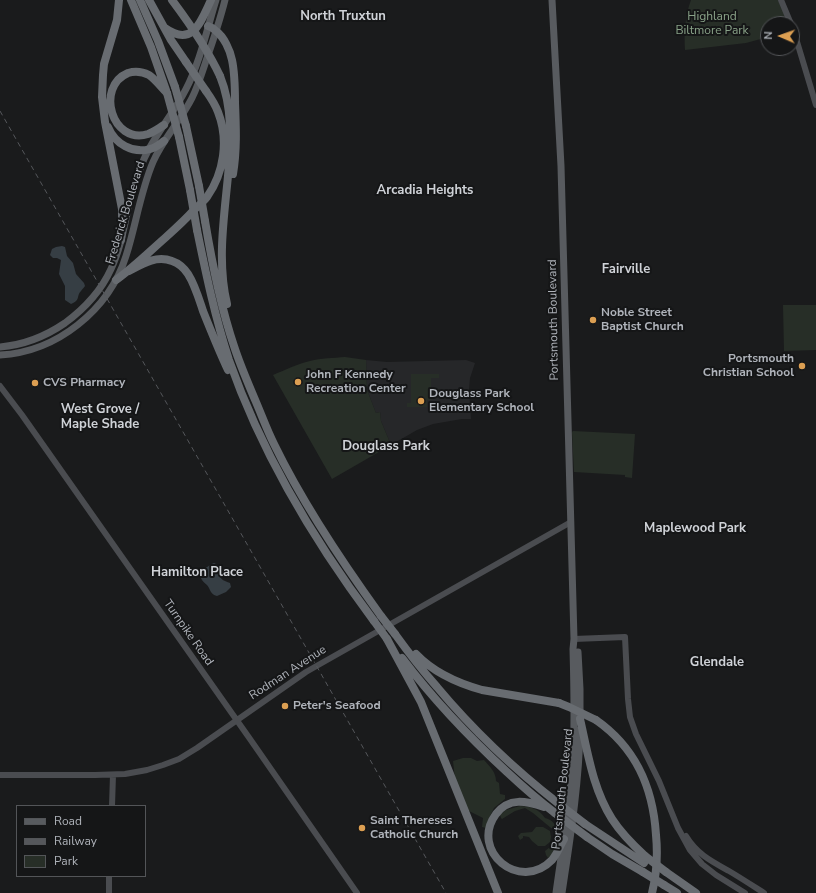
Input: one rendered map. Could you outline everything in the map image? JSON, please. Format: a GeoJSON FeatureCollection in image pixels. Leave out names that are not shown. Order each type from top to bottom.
{"type":"FeatureCollection","features":[{"type":"Feature","properties":{"kind":"highway"},"geometry":{"type":"LineString","coordinates":[[118,0],[117,20],[102,75],[102,97],[103,111],[121,205],[121,240]]}},
{"type":"Feature","properties":{"kind":"highway"},"geometry":{"type":"LineString","coordinates":[[131,0],[151,47],[167,93],[190,190],[208,286],[220,332],[238,384],[260,437]]}},
{"type":"Feature","properties":{"kind":"highway"},"geometry":{"type":"LineString","coordinates":[[140,0],[154,31],[175,87],[186,126],[220,296],[241,367],[274,443],[289,473],[362,590],[382,616],[421,702],[498,893]]}},
{"type":"Feature","properties":{"kind":"highway"},"geometry":{"type":"LineString","coordinates":[[129,271],[206,199],[217,178],[223,154],[223,129],[218,112],[206,91],[171,40],[149,0]]}},
{"type":"Feature","properties":{"kind":"highway"},"geometry":{"type":"LineString","coordinates":[[172,0],[213,60],[226,94],[230,125],[230,152],[222,256],[224,287],[240,356],[241,367]]}},
{"type":"Feature","properties":{"kind":"highway"},"geometry":{"type":"LineString","coordinates":[[163,26],[170,32],[178,35],[190,34],[198,26],[211,0]]}},
{"type":"Feature","properties":{"kind":"highway"},"geometry":{"type":"LineString","coordinates":[[208,26],[216,31],[224,40],[232,60],[235,86],[235,162],[225,210]]}},
{"type":"Feature","properties":{"kind":"highway"},"geometry":{"type":"LineString","coordinates":[[164,125],[148,134],[138,135],[127,132],[116,121],[110,102],[112,91],[117,82],[131,72],[140,72],[150,76],[167,93]]}},
{"type":"Feature","properties":{"kind":"highway"},"geometry":{"type":"LineString","coordinates":[[103,111],[111,134],[120,143],[130,148],[136,150],[149,150],[164,141]]}},
{"type":"Feature","properties":{"kind":"highway"},"geometry":{"type":"LineString","coordinates":[[116,280],[129,271],[151,260],[161,259],[171,261],[185,270],[193,285],[243,405],[260,437],[310,526],[374,621],[429,666],[443,675],[459,683],[482,690],[558,703],[569,707],[596,720],[610,731],[628,750],[640,769],[654,812],[657,858],[656,878],[652,893]]}},
{"type":"Feature","properties":{"kind":"highway"},"geometry":{"type":"LineString","coordinates":[[391,636],[468,722],[535,785],[585,824],[645,860],[695,893]]}},
{"type":"Feature","properties":{"kind":"highway"},"geometry":{"type":"LineString","coordinates":[[391,636],[427,689],[465,732],[492,758],[548,808],[587,837],[612,854],[677,893]]}},
{"type":"Feature","properties":{"kind":"highway"},"geometry":{"type":"LineString","coordinates":[[580,719],[593,776],[600,796],[618,828],[645,860]]}},
{"type":"Feature","properties":{"kind":"highway"},"geometry":{"type":"LineString","coordinates":[[548,808],[532,803],[522,802],[510,804],[501,809],[493,819],[489,829],[489,840],[494,854],[501,863],[512,870],[518,872],[530,872],[542,868],[552,860],[564,839]]}},
{"type":"Feature","properties":{"kind":"main road","name":"Frederick Boulevard"},"geometry":{"type":"LineString","coordinates":[[0,346],[14,345],[38,337],[61,325],[81,310],[104,282],[115,261],[140,170],[149,150],[192,78],[216,0]]}},
{"type":"Feature","properties":{"kind":"main road","name":"Frederick Boulevard"},"geometry":{"type":"LineString","coordinates":[[0,355],[20,353],[50,342],[63,335],[85,319],[93,311],[116,280],[128,251],[146,178],[164,141],[194,96],[203,74],[226,0]]}},
{"type":"Feature","properties":{"kind":"main road","name":"Portsmouth Boulevard"},"geometry":{"type":"LineString","coordinates":[[552,0],[561,174],[574,639],[573,760],[556,893]]}},
{"type":"Feature","properties":{"kind":"main road","name":"Portsmouth Boulevard"},"geometry":{"type":"LineString","coordinates":[[562,893],[579,766],[580,689],[577,648],[574,639]]}},
{"type":"Feature","properties":{"kind":"street"},"geometry":{"type":"LineString","coordinates":[[781,0],[788,16]]}},
{"type":"Feature","properties":{"kind":"street"},"geometry":{"type":"LineString","coordinates":[[800,52],[816,105]]}},
{"type":"Feature","properties":{"kind":"street","name":"Turnpike Road"},"geometry":{"type":"LineString","coordinates":[[0,386],[237,720],[357,893]]}},
{"type":"Feature","properties":{"kind":"street","name":"Rodman Avenue"},"geometry":{"type":"LineString","coordinates":[[0,775],[113,775],[147,770],[174,761],[197,748],[316,666],[571,522]]}},
{"type":"Feature","properties":{"kind":"street"},"geometry":{"type":"LineString","coordinates":[[574,639],[625,638],[630,717],[636,734],[655,771],[678,828],[686,844],[702,864],[716,875],[746,893]]}},
{"type":"Feature","properties":{"kind":"street"},"geometry":{"type":"LineString","coordinates":[[112,805],[113,775]]}},
{"type":"Feature","properties":{"kind":"street"},"geometry":{"type":"LineString","coordinates":[[671,810],[687,838],[703,856],[764,893]]}},
{"type":"Feature","properties":{"kind":"street"},"geometry":{"type":"LineString","coordinates":[[108,893],[109,877]]}},
{"type":"Feature","properties":{"kind":"shaded area"},"geometry":{"type":"Polygon","coordinates":[[[62,246],[65,247],[67,256],[73,263],[76,274],[85,286],[76,301],[71,304],[65,300],[65,286],[59,274],[61,260],[53,258],[50,255],[52,249],[62,246]]]}},
{"type":"Feature","properties":{"kind":"shaded area","name":"Douglass Park Elementary School"},"geometry":{"type":"Polygon","coordinates":[[[366,360],[387,362],[466,360],[475,363],[470,378],[469,390],[471,419],[433,424],[417,430],[391,445],[381,421],[380,412],[376,413],[367,390],[366,360]]]}},
{"type":"Feature","properties":{"kind":"shaded area"},"geometry":{"type":"Polygon","coordinates":[[[214,563],[218,567],[220,577],[230,583],[231,587],[226,592],[217,596],[212,593],[207,585],[202,581],[201,577],[202,572],[214,563]]]}},
{"type":"Feature","properties":{"kind":"green space","name":"Highland Biltmore Park"},"geometry":{"type":"Polygon","coordinates":[[[691,0],[778,0],[785,16],[760,16],[760,39],[746,43],[685,50],[685,25],[691,0]]]}},
{"type":"Feature","properties":{"kind":"green space"},"geometry":{"type":"Polygon","coordinates":[[[783,305],[816,305],[816,350],[784,351],[783,305]]]}},
{"type":"Feature","properties":{"kind":"green space"},"geometry":{"type":"Polygon","coordinates":[[[345,357],[366,360],[367,390],[376,413],[380,412],[381,421],[391,445],[332,479],[273,375],[296,365],[310,361],[345,357]]]}},
{"type":"Feature","properties":{"kind":"green space"},"geometry":{"type":"Polygon","coordinates":[[[411,374],[439,374],[439,378],[431,378],[431,400],[427,400],[427,407],[407,407],[407,403],[411,403],[411,374]]]}},
{"type":"Feature","properties":{"kind":"green space"},"geometry":{"type":"Polygon","coordinates":[[[573,431],[635,434],[632,478],[625,477],[625,475],[574,472],[573,431]]]}},
{"type":"Feature","properties":{"kind":"green space"},"geometry":{"type":"Polygon","coordinates":[[[463,758],[471,758],[477,761],[484,760],[495,775],[496,781],[499,783],[500,794],[505,795],[505,799],[494,808],[486,828],[482,827],[483,818],[467,810],[455,779],[453,761],[463,758]]]}},
{"type":"Feature","properties":{"kind":"green space"},"geometry":{"type":"Polygon","coordinates":[[[520,806],[531,807],[537,810],[545,818],[552,821],[556,827],[554,829],[551,828],[525,808],[515,811],[502,819],[501,818],[500,815],[506,810],[520,806]]]}},
{"type":"Feature","properties":{"kind":"green space"},"geometry":{"type":"Polygon","coordinates":[[[536,827],[543,827],[550,831],[550,842],[545,846],[538,846],[529,837],[523,836],[520,840],[518,836],[521,833],[532,832],[536,827]]]}},
{"type":"Feature","properties":{"kind":"green space"},"geometry":{"type":"Polygon","coordinates":[[[555,843],[552,855],[548,858],[545,851],[555,843]]]}},
{"type":"Feature","properties":{"kind":"railway"},"geometry":{"type":"LineString","coordinates":[[0,111],[446,893]]}},
{"type":"Feature","properties":{"kind":"place","name":"Noble Street Baptist Church"},"geometry":{"type":"Point","coordinates":[593,320]}},
{"type":"Feature","properties":{"kind":"place","name":"Portsmouth Christian School"},"geometry":{"type":"Point","coordinates":[802,366]}},
{"type":"Feature","properties":{"kind":"place","name":"John F Kennedy Recreation Center"},"geometry":{"type":"Point","coordinates":[298,382]}},
{"type":"Feature","properties":{"kind":"place","name":"CVS Pharmacy"},"geometry":{"type":"Point","coordinates":[35,383]}},
{"type":"Feature","properties":{"kind":"place","name":"Douglass Park Elementary School"},"geometry":{"type":"Point","coordinates":[421,401]}},
{"type":"Feature","properties":{"kind":"place","name":"Peter's Seafood"},"geometry":{"type":"Point","coordinates":[285,706]}},
{"type":"Feature","properties":{"kind":"place","name":"Saint Thereses Catholic Church"},"geometry":{"type":"Point","coordinates":[362,828]}},
{"type":"Feature","properties":{"kind":"district","name":"North Truxtun"},"geometry":{"type":"Point","coordinates":[343,17]}},
{"type":"Feature","properties":{"kind":"district","name":"Arcadia Heights"},"geometry":{"type":"Point","coordinates":[425,191]}},
{"type":"Feature","properties":{"kind":"district","name":"Fairville"},"geometry":{"type":"Point","coordinates":[626,270]}},
{"type":"Feature","properties":{"kind":"district","name":"West Grove / Maple Shade"},"geometry":{"type":"Point","coordinates":[100,418]}},
{"type":"Feature","properties":{"kind":"district","name":"Douglass Park"},"geometry":{"type":"Point","coordinates":[386,447]}},
{"type":"Feature","properties":{"kind":"district","name":"Maplewood Park"},"geometry":{"type":"Point","coordinates":[695,529]}},
{"type":"Feature","properties":{"kind":"district","name":"Hamilton Place"},"geometry":{"type":"Point","coordinates":[197,573]}},
{"type":"Feature","properties":{"kind":"district","name":"Glendale"},"geometry":{"type":"Point","coordinates":[717,663]}}]}
